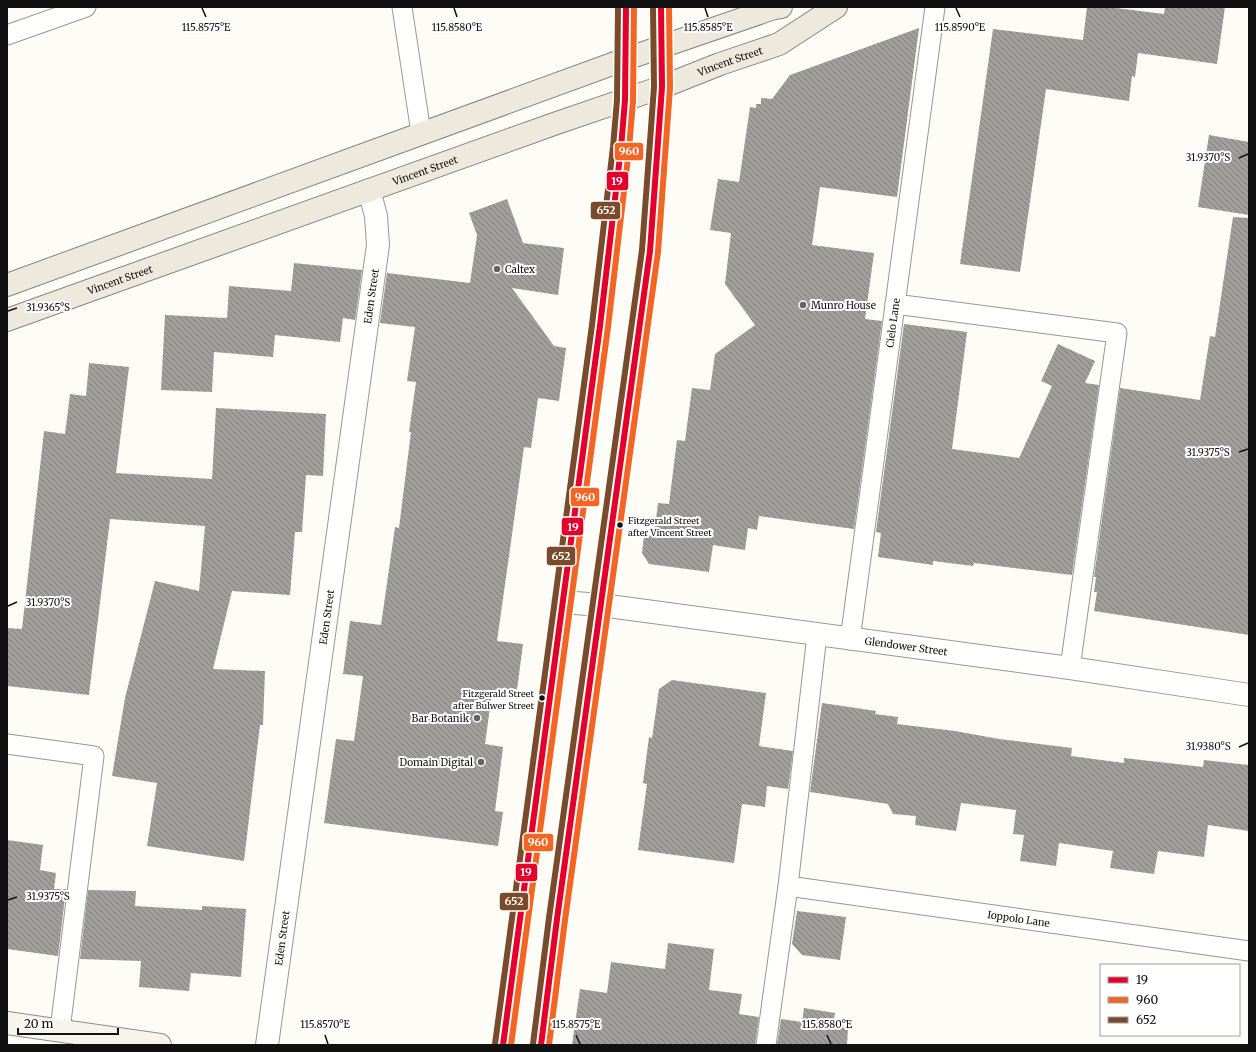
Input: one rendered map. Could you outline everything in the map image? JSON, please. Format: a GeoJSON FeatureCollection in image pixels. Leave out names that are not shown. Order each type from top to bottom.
{"type":"FeatureCollection","features":[{"type":"Feature","properties":{"kind":"main road"},"geometry":{"type":"LineString","coordinates":[[503,1045],[601,319],[620,162],[625,100],[626,7]]}},
{"type":"Feature","properties":{"kind":"main road"},"geometry":{"type":"LineString","coordinates":[[541,1045],[557,919],[650,251],[662,87],[661,7]]}},
{"type":"Feature","properties":{"kind":"main road"},"geometry":{"type":"LineString","coordinates":[[7,285],[626,58],[774,8],[781,7]]}},
{"type":"Feature","properties":{"kind":"main road","name":"Vincent Street"},"geometry":{"type":"LineString","coordinates":[[7,320],[546,126],[662,87],[720,64],[779,44],[836,7]]}},
{"type":"Feature","properties":{"kind":"main road"},"geometry":{"type":"LineString","coordinates":[[7,1023],[160,1045]]}},
{"type":"Feature","properties":{"kind":"street","name":"Eden Street"},"geometry":{"type":"LineString","coordinates":[[267,1045],[378,245],[376,216],[369,190]]}},
{"type":"Feature","properties":{"kind":"street","name":"Glendower Street"},"geometry":{"type":"LineString","coordinates":[[562,602],[601,605],[817,634],[850,640],[1070,668],[1249,695]]}},
{"type":"Feature","properties":{"kind":"lane"},"geometry":{"type":"LineString","coordinates":[[7,35],[86,7]]}},
{"type":"Feature","properties":{"kind":"lane"},"geometry":{"type":"LineString","coordinates":[[402,7],[421,133]]}},
{"type":"Feature","properties":{"kind":"lane","name":"Cielo Lane"},"geometry":{"type":"LineString","coordinates":[[850,640],[935,7]]}},
{"type":"Feature","properties":{"kind":"lane"},"geometry":{"type":"LineString","coordinates":[[895,304],[1117,334],[1070,668]]}},
{"type":"Feature","properties":{"kind":"lane"},"geometry":{"type":"LineString","coordinates":[[766,1045],[788,886],[817,634]]}},
{"type":"Feature","properties":{"kind":"lane"},"geometry":{"type":"LineString","coordinates":[[7,744],[94,756],[60,1030]]}},
{"type":"Feature","properties":{"kind":"lane","name":"Ioppolo Lane"},"geometry":{"type":"LineString","coordinates":[[788,886],[1249,951]]}},
{"type":"Feature","properties":{"kind":"building"},"geometry":{"type":"Polygon","coordinates":[[[1087,7],[1108,7],[1164,14],[1165,7],[1225,7],[1217,64],[1138,53],[1135,77],[1132,76],[1129,101],[1046,89],[1020,272],[960,264],[993,29],[1083,40],[1087,7]]]}},
{"type":"Feature","properties":{"kind":"building"},"geometry":{"type":"Polygon","coordinates":[[[919,28],[897,197],[820,187],[812,245],[874,253],[865,319],[882,321],[854,529],[759,516],[757,530],[748,528],[745,550],[713,545],[709,572],[649,564],[642,553],[644,535],[654,536],[658,503],[669,504],[677,440],[685,441],[692,388],[710,390],[715,354],[755,325],[725,284],[731,233],[710,230],[718,179],[739,182],[750,107],[756,108],[756,104],[761,104],[761,98],[772,99],[790,75],[919,28]]]}},
{"type":"Feature","properties":{"kind":"building"},"geometry":{"type":"Polygon","coordinates":[[[1209,135],[1249,142],[1249,215],[1198,207],[1209,135]]]}},
{"type":"Feature","properties":{"kind":"building"},"geometry":{"type":"Polygon","coordinates":[[[507,199],[523,243],[564,248],[558,295],[512,288],[554,346],[566,348],[559,401],[538,398],[531,448],[524,447],[497,641],[523,644],[516,697],[492,693],[485,744],[503,747],[495,811],[503,812],[498,846],[324,823],[336,739],[354,741],[363,676],[343,674],[350,621],[381,625],[395,527],[399,528],[411,432],[409,432],[416,382],[407,381],[415,327],[380,323],[387,273],[470,283],[477,235],[469,213],[507,199]]]}},
{"type":"Feature","properties":{"kind":"building"},"geometry":{"type":"Polygon","coordinates":[[[1233,217],[1249,218],[1249,635],[1094,611],[1097,592],[1094,592],[1096,577],[1094,577],[1120,388],[1200,400],[1210,336],[1215,337],[1233,217]]]}},
{"type":"Feature","properties":{"kind":"building"},"geometry":{"type":"Polygon","coordinates":[[[294,263],[362,270],[355,320],[343,318],[340,342],[275,335],[273,357],[214,352],[212,392],[161,390],[165,315],[227,318],[229,286],[291,291],[294,263]]]}},
{"type":"Feature","properties":{"kind":"building"},"geometry":{"type":"Polygon","coordinates":[[[904,324],[967,332],[952,449],[1019,458],[1052,386],[1041,381],[1058,344],[1095,361],[1085,383],[1099,385],[1072,575],[974,563],[973,566],[933,561],[933,565],[878,557],[881,533],[876,532],[904,324]]]}},
{"type":"Feature","properties":{"kind":"building"},"geometry":{"type":"Polygon","coordinates":[[[89,363],[129,367],[116,473],[212,479],[216,408],[326,414],[323,476],[306,475],[302,532],[295,532],[290,595],[232,591],[213,669],[265,671],[263,725],[260,725],[244,861],[147,846],[157,783],[112,776],[125,698],[155,581],[199,591],[205,526],[110,519],[89,695],[7,686],[7,628],[22,629],[44,431],[65,434],[70,394],[86,396],[89,363]]]}},
{"type":"Feature","properties":{"kind":"building"},"geometry":{"type":"Polygon","coordinates":[[[672,680],[766,693],[759,746],[793,751],[788,789],[767,786],[765,807],[742,804],[734,863],[638,850],[647,784],[643,783],[649,737],[652,738],[659,689],[672,680]]]}},
{"type":"Feature","properties":{"kind":"building"},"geometry":{"type":"Polygon","coordinates":[[[822,703],[876,711],[875,714],[898,717],[897,724],[1072,748],[1071,756],[1124,763],[1124,758],[1203,767],[1204,760],[1249,765],[1249,831],[1208,825],[1204,857],[1158,851],[1154,874],[1110,868],[1113,851],[1059,843],[1056,866],[1020,861],[1024,835],[1013,834],[1016,810],[961,803],[956,831],[915,825],[916,816],[893,814],[888,804],[810,792],[822,703]]]}},
{"type":"Feature","properties":{"kind":"building"},"geometry":{"type":"Polygon","coordinates":[[[7,840],[43,845],[40,870],[56,873],[54,889],[66,889],[58,956],[7,949],[7,840]]]}},
{"type":"Feature","properties":{"kind":"building"},"geometry":{"type":"Polygon","coordinates":[[[88,890],[136,891],[135,906],[202,910],[202,906],[246,909],[241,977],[191,973],[189,991],[139,987],[141,961],[80,959],[88,890]]]}},
{"type":"Feature","properties":{"kind":"building"},"geometry":{"type":"Polygon","coordinates":[[[797,911],[846,917],[840,960],[802,955],[792,944],[797,911]]]}},
{"type":"Feature","properties":{"kind":"building"},"geometry":{"type":"Polygon","coordinates":[[[668,943],[714,949],[709,990],[742,994],[739,1014],[759,1017],[755,1045],[572,1045],[580,989],[607,993],[611,962],[665,969],[668,943]]]}},
{"type":"Feature","properties":{"kind":"building"},"geometry":{"type":"Polygon","coordinates":[[[804,1008],[835,1013],[833,1026],[848,1028],[847,1045],[777,1045],[781,1019],[802,1022],[804,1008]]]}},
{"type":"Feature","properties":{"kind":"transit line","name":"652"},"geometry":{"type":"LineString","coordinates":[[495,1044],[592,325],[613,147],[617,100],[618,7]]}},
{"type":"Feature","properties":{"kind":"transit line","name":"19"},"geometry":{"type":"LineString","coordinates":[[503,1045],[600,326],[621,148],[625,100],[626,7]]}},
{"type":"Feature","properties":{"kind":"transit line","name":"960"},"geometry":{"type":"LineString","coordinates":[[511,1045],[608,327],[629,149],[633,101],[634,7]]}},
{"type":"Feature","properties":{"kind":"transit line","name":"652"},"geometry":{"type":"LineString","coordinates":[[533,1044],[549,918],[642,250],[654,87],[653,7]]}},
{"type":"Feature","properties":{"kind":"transit line","name":"19"},"geometry":{"type":"LineString","coordinates":[[541,1045],[557,919],[650,251],[662,87],[661,7]]}},
{"type":"Feature","properties":{"kind":"transit line","name":"960"},"geometry":{"type":"LineString","coordinates":[[549,1045],[658,252],[670,88],[669,7]]}},
{"type":"Feature","properties":{"kind":"place","name":"Caltex"},"geometry":{"type":"Point","coordinates":[497,269]}},
{"type":"Feature","properties":{"kind":"place","name":"Munro House"},"geometry":{"type":"Point","coordinates":[803,305]}},
{"type":"Feature","properties":{"kind":"place","name":"Fitzgerald Street after Vincent Street"},"geometry":{"type":"Point","coordinates":[620,525]}},
{"type":"Feature","properties":{"kind":"place","name":"Fitzgerald Street after Bulwer Street"},"geometry":{"type":"Point","coordinates":[542,698]}},
{"type":"Feature","properties":{"kind":"place","name":"Bar Botanik"},"geometry":{"type":"Point","coordinates":[477,718]}},
{"type":"Feature","properties":{"kind":"place","name":"Domain Digital"},"geometry":{"type":"Point","coordinates":[481,762]}}]}
